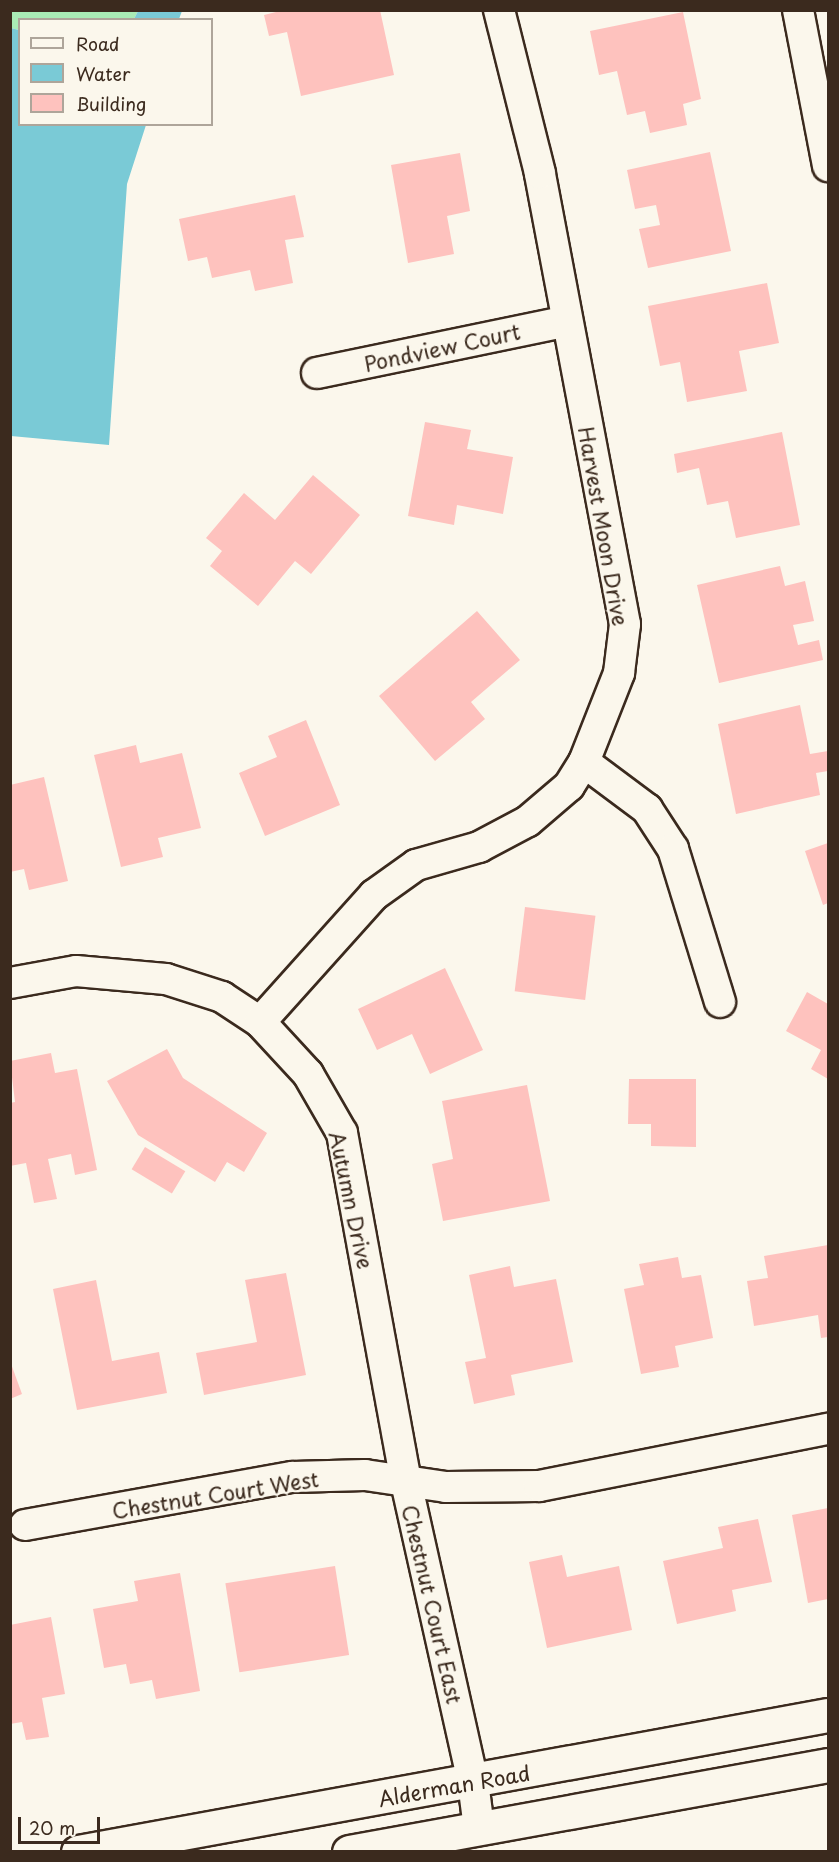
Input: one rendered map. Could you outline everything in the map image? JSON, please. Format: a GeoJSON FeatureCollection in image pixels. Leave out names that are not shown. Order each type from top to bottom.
{"type":"FeatureCollection","features":[{"type":"Feature","properties":{"kind":"main road","name":"Alderman Road"},"geometry":{"type":"LineString","coordinates":[[78,1851],[472,1782],[828,1715]]}},
{"type":"Feature","properties":{"kind":"main road"},"geometry":{"type":"LineString","coordinates":[[349,1851],[828,1765]]}},
{"type":"Feature","properties":{"kind":"street","name":"Harvest Moon Drive"},"geometry":{"type":"LineString","coordinates":[[260,1022],[374,895],[416,865],[479,847],[528,821],[569,786],[584,762],[619,673],[625,624],[540,173],[499,10]]}},
{"type":"Feature","properties":{"kind":"street"},"geometry":{"type":"LineString","coordinates":[[798,10],[828,166]]}},
{"type":"Feature","properties":{"kind":"street","name":"Pondview Court"},"geometry":{"type":"LineString","coordinates":[[317,373],[567,321]]}},
{"type":"Feature","properties":{"kind":"street"},"geometry":{"type":"LineString","coordinates":[[584,762],[647,809],[673,849],[720,1002]]}},
{"type":"Feature","properties":{"kind":"street","name":"Autumn Drive"},"geometry":{"type":"LineString","coordinates":[[10,983],[76,971],[166,978],[222,997],[260,1022],[308,1074],[342,1133],[406,1482]]}},
{"type":"Feature","properties":{"kind":"street","name":"Chestnut Court East"},"geometry":{"type":"LineString","coordinates":[[479,1828],[472,1782],[406,1482],[446,1487],[539,1486],[828,1429]]}},
{"type":"Feature","properties":{"kind":"street","name":"Chestnut Court West"},"geometry":{"type":"LineString","coordinates":[[25,1525],[293,1477],[365,1475],[406,1482]]}},
{"type":"Feature","properties":{"kind":"green space"},"geometry":{"type":"Polygon","coordinates":[[[11,11],[138,11],[134,18],[18,18],[18,30],[11,28],[11,11]]]}},
{"type":"Feature","properties":{"kind":"water"},"geometry":{"type":"Polygon","coordinates":[[[138,10],[182,11],[179,18],[134,18],[138,10]]]}},
{"type":"Feature","properties":{"kind":"water"},"geometry":{"type":"Polygon","coordinates":[[[11,28],[18,30],[18,126],[146,126],[127,184],[109,445],[11,436],[11,28]]]}},
{"type":"Feature","properties":{"kind":"building"},"geometry":{"type":"Polygon","coordinates":[[[284,10],[380,10],[394,75],[301,96],[287,32],[269,36],[264,15],[284,10]]]}},
{"type":"Feature","properties":{"kind":"building"},"geometry":{"type":"Polygon","coordinates":[[[683,12],[701,99],[683,104],[687,125],[650,133],[645,111],[627,115],[617,71],[599,75],[590,31],[683,12]]]}},
{"type":"Feature","properties":{"kind":"building"},"geometry":{"type":"Polygon","coordinates":[[[710,152],[731,251],[648,268],[639,229],[660,225],[656,205],[635,209],[627,170],[710,152]]]}},
{"type":"Feature","properties":{"kind":"building"},"geometry":{"type":"Polygon","coordinates":[[[460,153],[470,211],[447,216],[454,254],[408,263],[391,165],[460,153]]]}},
{"type":"Feature","properties":{"kind":"building"},"geometry":{"type":"Polygon","coordinates":[[[295,195],[304,237],[285,240],[293,283],[255,291],[250,270],[212,278],[207,257],[188,261],[179,219],[295,195]]]}},
{"type":"Feature","properties":{"kind":"building"},"geometry":{"type":"Polygon","coordinates":[[[767,283],[779,343],[739,351],[747,391],[687,402],[680,362],[660,366],[648,306],[767,283]]]}},
{"type":"Feature","properties":{"kind":"building"},"geometry":{"type":"Polygon","coordinates":[[[425,422],[471,430],[467,449],[513,457],[503,514],[457,505],[454,525],[408,516],[425,422]]]}},
{"type":"Feature","properties":{"kind":"building"},"geometry":{"type":"Polygon","coordinates":[[[782,432],[800,525],[736,538],[728,501],[707,505],[699,468],[677,473],[674,454],[782,432]]]}},
{"type":"Feature","properties":{"kind":"building"},"geometry":{"type":"Polygon","coordinates":[[[313,475],[360,515],[311,574],[295,561],[258,606],[210,566],[222,551],[206,538],[244,493],[275,520],[313,475]]]}},
{"type":"Feature","properties":{"kind":"building"},"geometry":{"type":"Polygon","coordinates":[[[780,566],[785,586],[805,581],[814,621],[793,625],[798,645],[819,640],[823,660],[719,683],[697,585],[780,566]]]}},
{"type":"Feature","properties":{"kind":"building"},"geometry":{"type":"Polygon","coordinates":[[[477,611],[520,660],[471,702],[485,719],[435,761],[379,696],[477,611]]]}},
{"type":"Feature","properties":{"kind":"building"},"geometry":{"type":"Polygon","coordinates":[[[800,705],[810,754],[828,751],[828,771],[816,773],[820,795],[736,814],[718,724],[800,705]]]}},
{"type":"Feature","properties":{"kind":"building"},"geometry":{"type":"Polygon","coordinates":[[[306,720],[340,805],[265,836],[239,773],[277,757],[268,736],[306,720]]]}},
{"type":"Feature","properties":{"kind":"building"},"geometry":{"type":"Polygon","coordinates":[[[136,745],[140,763],[182,753],[201,828],[158,838],[163,857],[121,867],[94,755],[136,745]]]}},
{"type":"Feature","properties":{"kind":"building"},"geometry":{"type":"Polygon","coordinates":[[[44,777],[68,881],[29,890],[24,869],[10,872],[10,785],[44,777]]]}},
{"type":"Feature","properties":{"kind":"building"},"geometry":{"type":"Polygon","coordinates":[[[828,843],[828,903],[823,905],[805,851],[828,843]]]}},
{"type":"Feature","properties":{"kind":"building"},"geometry":{"type":"Polygon","coordinates":[[[525,907],[595,916],[585,1000],[515,991],[525,907]]]}},
{"type":"Feature","properties":{"kind":"building"},"geometry":{"type":"Polygon","coordinates":[[[445,968],[483,1050],[430,1074],[412,1034],[377,1050],[358,1009],[445,968]]]}},
{"type":"Feature","properties":{"kind":"building"},"geometry":{"type":"Polygon","coordinates":[[[807,992],[828,1004],[828,1079],[811,1069],[821,1050],[786,1031],[807,992]]]}},
{"type":"Feature","properties":{"kind":"building"},"geometry":{"type":"Polygon","coordinates":[[[167,1049],[183,1078],[267,1133],[244,1172],[227,1162],[215,1182],[138,1135],[107,1081],[167,1049]]]}},
{"type":"Feature","properties":{"kind":"building"},"geometry":{"type":"Polygon","coordinates":[[[51,1053],[55,1073],[77,1069],[97,1170],[75,1175],[71,1154],[48,1159],[57,1199],[34,1203],[26,1163],[10,1166],[10,1103],[15,1102],[10,1061],[51,1053]]]}},
{"type":"Feature","properties":{"kind":"building"},"geometry":{"type":"Polygon","coordinates":[[[629,1079],[696,1079],[696,1147],[651,1146],[651,1124],[628,1124],[629,1079]]]}},
{"type":"Feature","properties":{"kind":"building"},"geometry":{"type":"Polygon","coordinates":[[[527,1085],[550,1201],[443,1221],[432,1164],[453,1159],[442,1101],[527,1085]]]}},
{"type":"Feature","properties":{"kind":"building"},"geometry":{"type":"Polygon","coordinates":[[[145,1147],[185,1171],[172,1193],[132,1169],[145,1147]]]}},
{"type":"Feature","properties":{"kind":"building"},"geometry":{"type":"Polygon","coordinates":[[[828,1245],[828,1337],[821,1338],[818,1315],[754,1326],[747,1281],[768,1278],[764,1256],[828,1245]]]}},
{"type":"Feature","properties":{"kind":"building"},"geometry":{"type":"Polygon","coordinates":[[[678,1257],[682,1278],[701,1275],[713,1338],[675,1346],[679,1367],[641,1374],[624,1289],[644,1285],[639,1264],[678,1257]]]}},
{"type":"Feature","properties":{"kind":"building"},"geometry":{"type":"Polygon","coordinates":[[[510,1266],[514,1287],[556,1279],[573,1362],[511,1375],[515,1395],[474,1404],[465,1362],[486,1358],[469,1275],[510,1266]]]}},
{"type":"Feature","properties":{"kind":"building"},"geometry":{"type":"Polygon","coordinates":[[[286,1273],[306,1375],[204,1395],[196,1353],[257,1342],[245,1280],[286,1273]]]}},
{"type":"Feature","properties":{"kind":"building"},"geometry":{"type":"Polygon","coordinates":[[[96,1280],[112,1361],[159,1352],[167,1393],[77,1410],[53,1289],[96,1280]]]}},
{"type":"Feature","properties":{"kind":"building"},"geometry":{"type":"Polygon","coordinates":[[[10,1361],[22,1394],[10,1399],[10,1361]]]}},
{"type":"Feature","properties":{"kind":"building"},"geometry":{"type":"Polygon","coordinates":[[[828,1508],[828,1599],[808,1603],[792,1515],[828,1508]]]}},
{"type":"Feature","properties":{"kind":"building"},"geometry":{"type":"Polygon","coordinates":[[[758,1519],[772,1582],[732,1590],[736,1611],[677,1624],[663,1561],[723,1548],[718,1527],[758,1519]]]}},
{"type":"Feature","properties":{"kind":"building"},"geometry":{"type":"Polygon","coordinates":[[[562,1555],[567,1577],[619,1566],[632,1630],[547,1648],[529,1562],[562,1555]]]}},
{"type":"Feature","properties":{"kind":"building"},"geometry":{"type":"Polygon","coordinates":[[[335,1566],[349,1655],[239,1672],[225,1583],[335,1566]]]}},
{"type":"Feature","properties":{"kind":"building"},"geometry":{"type":"Polygon","coordinates":[[[180,1573],[200,1691],[156,1699],[152,1680],[130,1684],[126,1664],[104,1668],[93,1609],[138,1601],[134,1581],[180,1573]]]}},
{"type":"Feature","properties":{"kind":"building"},"geometry":{"type":"Polygon","coordinates":[[[51,1617],[65,1694],[42,1698],[49,1737],[26,1740],[22,1722],[10,1724],[10,1625],[51,1617]]]}}]}
